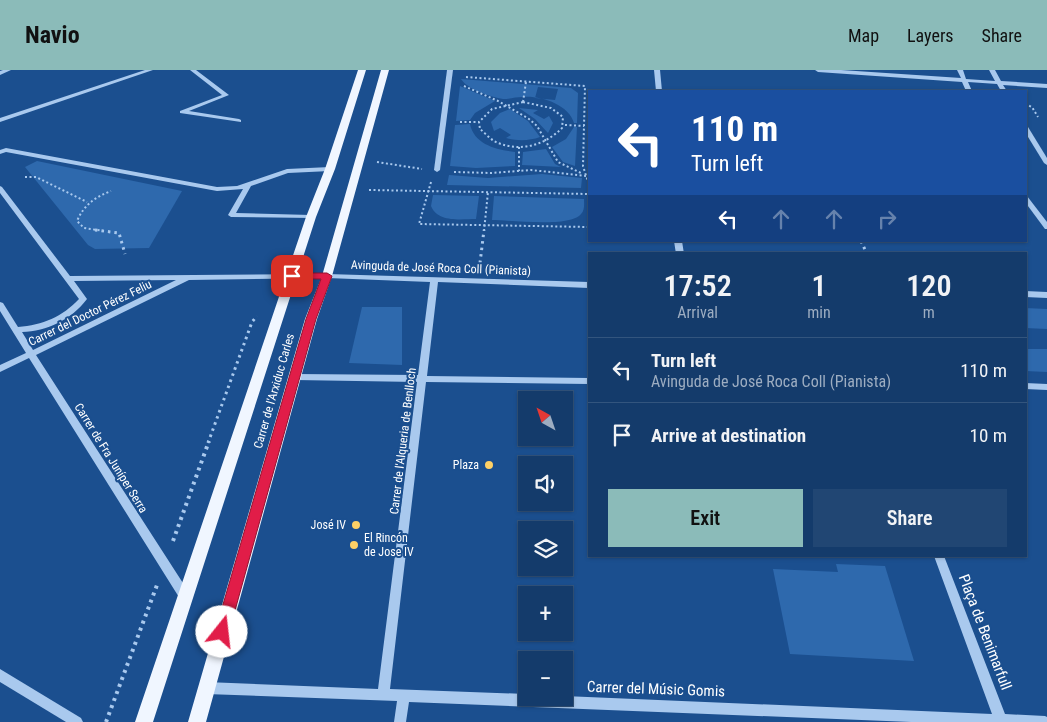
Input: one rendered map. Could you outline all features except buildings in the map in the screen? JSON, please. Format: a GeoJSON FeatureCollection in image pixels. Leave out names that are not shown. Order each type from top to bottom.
{"type":"FeatureCollection","features":[{"type":"Feature","properties":{"kind":"main road","name":"Carrer de l'Arxiduc Carles"},"geometry":{"type":"LineString","coordinates":[[144,722],[311,217],[330,169],[362,70]]}},
{"type":"Feature","properties":{"kind":"main road","name":"Carrer de l'Arxiduc Carles"},"geometry":{"type":"LineString","coordinates":[[197,722],[311,319],[327,276],[385,70]]}},
{"type":"Feature","properties":{"kind":"street"},"geometry":{"type":"LineString","coordinates":[[0,72],[8,70]]}},
{"type":"Feature","properties":{"kind":"street"},"geometry":{"type":"LineString","coordinates":[[0,120],[150,70]]}},
{"type":"Feature","properties":{"kind":"street"},"geometry":{"type":"LineString","coordinates":[[192,70],[226,95],[182,112],[239,121]]}},
{"type":"Feature","properties":{"kind":"street"},"geometry":{"type":"LineString","coordinates":[[657,70],[658,90]]}},
{"type":"Feature","properties":{"kind":"street"},"geometry":{"type":"LineString","coordinates":[[818,70],[966,82],[1047,86]]}},
{"type":"Feature","properties":{"kind":"street"},"geometry":{"type":"LineString","coordinates":[[960,70],[969,90]]}},
{"type":"Feature","properties":{"kind":"street"},"geometry":{"type":"LineString","coordinates":[[992,70],[1003,90]]}},
{"type":"Feature","properties":{"kind":"street"},"geometry":{"type":"LineString","coordinates":[[437,170],[449,73]]}},
{"type":"Feature","properties":{"kind":"street"},"geometry":{"type":"LineString","coordinates":[[1027,130],[1047,163]]}},
{"type":"Feature","properties":{"kind":"street"},"geometry":{"type":"LineString","coordinates":[[0,152],[6,150],[217,189],[238,188],[287,171],[330,169]]}},
{"type":"Feature","properties":{"kind":"street"},"geometry":{"type":"LineString","coordinates":[[248,185],[231,215],[311,217]]}},
{"type":"Feature","properties":{"kind":"street"},"geometry":{"type":"LineString","coordinates":[[0,188],[83,299],[71,313],[53,324],[36,329],[16,330]]}},
{"type":"Feature","properties":{"kind":"street"},"geometry":{"type":"LineString","coordinates":[[1027,200],[1047,227]]}},
{"type":"Feature","properties":{"kind":"street"},"geometry":{"type":"LineString","coordinates":[[68,279],[292,276]]}},
{"type":"Feature","properties":{"kind":"street","name":"Avinguda de José Roca Coll (Pianista)"},"geometry":{"type":"LineString","coordinates":[[292,276],[588,285]]}},
{"type":"Feature","properties":{"kind":"street","name":"Carrer del Doctor Pérez Feliu"},"geometry":{"type":"LineString","coordinates":[[0,369],[190,277]]}},
{"type":"Feature","properties":{"kind":"street","name":"Carrer de l'Alqueria de Benlloch"},"geometry":{"type":"LineString","coordinates":[[383,694],[434,281]]}},
{"type":"Feature","properties":{"kind":"street"},"geometry":{"type":"LineString","coordinates":[[1027,294],[1047,295]]}},
{"type":"Feature","properties":{"kind":"street","name":"Carrer de Fra Juníper Serra"},"geometry":{"type":"LineString","coordinates":[[0,305],[186,598]]}},
{"type":"Feature","properties":{"kind":"street"},"geometry":{"type":"LineString","coordinates":[[295,377],[588,381]]}},
{"type":"Feature","properties":{"kind":"street"},"geometry":{"type":"LineString","coordinates":[[1027,386],[1047,387]]}},
{"type":"Feature","properties":{"kind":"street","name":"Plaça de Benimarfull"},"geometry":{"type":"LineString","coordinates":[[939,557],[1001,720]]}},
{"type":"Feature","properties":{"kind":"street"},"geometry":{"type":"LineString","coordinates":[[0,675],[77,722]]}},
{"type":"Feature","properties":{"kind":"street","name":"Carrer del Músic Gomis"},"geometry":{"type":"LineString","coordinates":[[206,688],[1045,722]]}},
{"type":"Feature","properties":{"kind":"street"},"geometry":{"type":"LineString","coordinates":[[400,722],[404,695]]}},
{"type":"Feature","properties":{"kind":"path"},"geometry":{"type":"LineString","coordinates":[[449,73],[526,82],[585,86],[583,166],[588,176]]}},
{"type":"Feature","properties":{"kind":"path"},"geometry":{"type":"LineString","coordinates":[[449,73],[468,88],[505,104],[537,126],[558,162],[588,176]]}},
{"type":"Feature","properties":{"kind":"path"},"geometry":{"type":"LineString","coordinates":[[523,102],[526,82]]}},
{"type":"Feature","properties":{"kind":"path"},"geometry":{"type":"LineString","coordinates":[[523,102],[536,103],[552,109],[563,118],[565,125],[563,132],[547,143],[519,147],[494,142],[480,129],[479,122],[490,110],[505,104],[523,102]]}},
{"type":"Feature","properties":{"kind":"path"},"geometry":{"type":"LineString","coordinates":[[565,125],[584,126]]}},
{"type":"Feature","properties":{"kind":"path"},"geometry":{"type":"LineString","coordinates":[[519,147],[519,171]]}},
{"type":"Feature","properties":{"kind":"path"},"geometry":{"type":"LineString","coordinates":[[376,162],[472,174],[547,170],[588,176]]}},
{"type":"Feature","properties":{"kind":"path"},"geometry":{"type":"LineString","coordinates":[[437,170],[427,191],[419,224],[588,228]]}},
{"type":"Feature","properties":{"kind":"path"},"geometry":{"type":"LineString","coordinates":[[25,177],[36,176],[87,202]]}},
{"type":"Feature","properties":{"kind":"path"},"geometry":{"type":"LineString","coordinates":[[369,190],[588,194]]}},
{"type":"Feature","properties":{"kind":"path"},"geometry":{"type":"LineString","coordinates":[[111,191],[87,202],[80,212],[78,221],[84,228],[100,232],[119,233],[125,254]]}},
{"type":"Feature","properties":{"kind":"path"},"geometry":{"type":"LineString","coordinates":[[480,263],[488,192]]}},
{"type":"Feature","properties":{"kind":"path"},"geometry":{"type":"LineString","coordinates":[[178,526],[252,322],[260,313]]}},
{"type":"Feature","properties":{"kind":"path"},"geometry":{"type":"LineString","coordinates":[[106,722],[157,583]]}},
{"type":"Feature","properties":{"kind":"shaded area"},"geometry":{"type":"Polygon","coordinates":[[[461,79],[571,88],[578,93],[577,123],[574,123],[571,116],[560,106],[542,99],[555,100],[558,89],[538,87],[535,97],[503,99],[480,92],[464,83],[461,79]]]}},
{"type":"Feature","properties":{"kind":"shaded area"},"geometry":{"type":"Polygon","coordinates":[[[460,86],[495,101],[475,113],[470,120],[456,121],[460,86]]]}},
{"type":"Feature","properties":{"kind":"shaded area"},"geometry":{"type":"Polygon","coordinates":[[[519,108],[538,110],[533,113],[544,119],[549,116],[553,123],[548,133],[535,119],[519,108]]]}},
{"type":"Feature","properties":{"kind":"shaded area"},"geometry":{"type":"Polygon","coordinates":[[[510,109],[528,121],[540,137],[514,140],[506,138],[511,135],[500,128],[494,131],[491,122],[500,113],[510,109]]]}},
{"type":"Feature","properties":{"kind":"shaded area"},"geometry":{"type":"Polygon","coordinates":[[[470,124],[476,137],[482,142],[494,148],[515,152],[515,166],[476,168],[450,166],[455,125],[470,124]]]}},
{"type":"Feature","properties":{"kind":"shaded area"},"geometry":{"type":"Polygon","coordinates":[[[574,127],[577,127],[575,166],[563,162],[552,147],[566,139],[574,127]]]}},
{"type":"Feature","properties":{"kind":"shaded area"},"geometry":{"type":"Polygon","coordinates":[[[546,149],[555,164],[561,167],[522,165],[523,152],[546,149]]]}},
{"type":"Feature","properties":{"kind":"shaded area"},"geometry":{"type":"Polygon","coordinates":[[[37,161],[182,191],[149,248],[95,249],[88,245],[25,167],[37,161]]]}},
{"type":"Feature","properties":{"kind":"shaded area"},"geometry":{"type":"Polygon","coordinates":[[[542,174],[582,178],[581,188],[447,185],[449,175],[488,178],[542,174]]]}},
{"type":"Feature","properties":{"kind":"shaded area"},"geometry":{"type":"Polygon","coordinates":[[[433,195],[479,196],[476,219],[444,218],[434,211],[431,206],[433,195]]]}},
{"type":"Feature","properties":{"kind":"shaded area"},"geometry":{"type":"Polygon","coordinates":[[[494,196],[584,199],[584,207],[581,214],[565,221],[492,220],[494,196]]]}},
{"type":"Feature","properties":{"kind":"shaded area"},"geometry":{"type":"Polygon","coordinates":[[[362,307],[402,307],[402,365],[349,363],[362,307]]]}},
{"type":"Feature","properties":{"kind":"shaded area"},"geometry":{"type":"Polygon","coordinates":[[[1027,308],[1047,309],[1047,329],[1027,328],[1027,308]]]}},
{"type":"Feature","properties":{"kind":"shaded area"},"geometry":{"type":"Polygon","coordinates":[[[1027,349],[1047,349],[1047,372],[1027,371],[1027,349]]]}},
{"type":"Feature","properties":{"kind":"shaded area"},"geometry":{"type":"Polygon","coordinates":[[[836,564],[885,566],[914,661],[790,654],[773,569],[838,572],[836,564]]]}},
{"type":"Feature","properties":{"kind":"place","name":"Plaza"},"geometry":{"type":"Point","coordinates":[489,465]}},
{"type":"Feature","properties":{"kind":"place","name":"José IV"},"geometry":{"type":"Point","coordinates":[356,525]}},
{"type":"Feature","properties":{"kind":"place","name":"El Rincón de Jose IV"},"geometry":{"type":"Point","coordinates":[354,545]}},
{"type":"Feature","properties":{"kind":"route"},"geometry":{"type":"LineString","coordinates":[[222,632],[311,319],[327,276],[292,276]]}}]}
